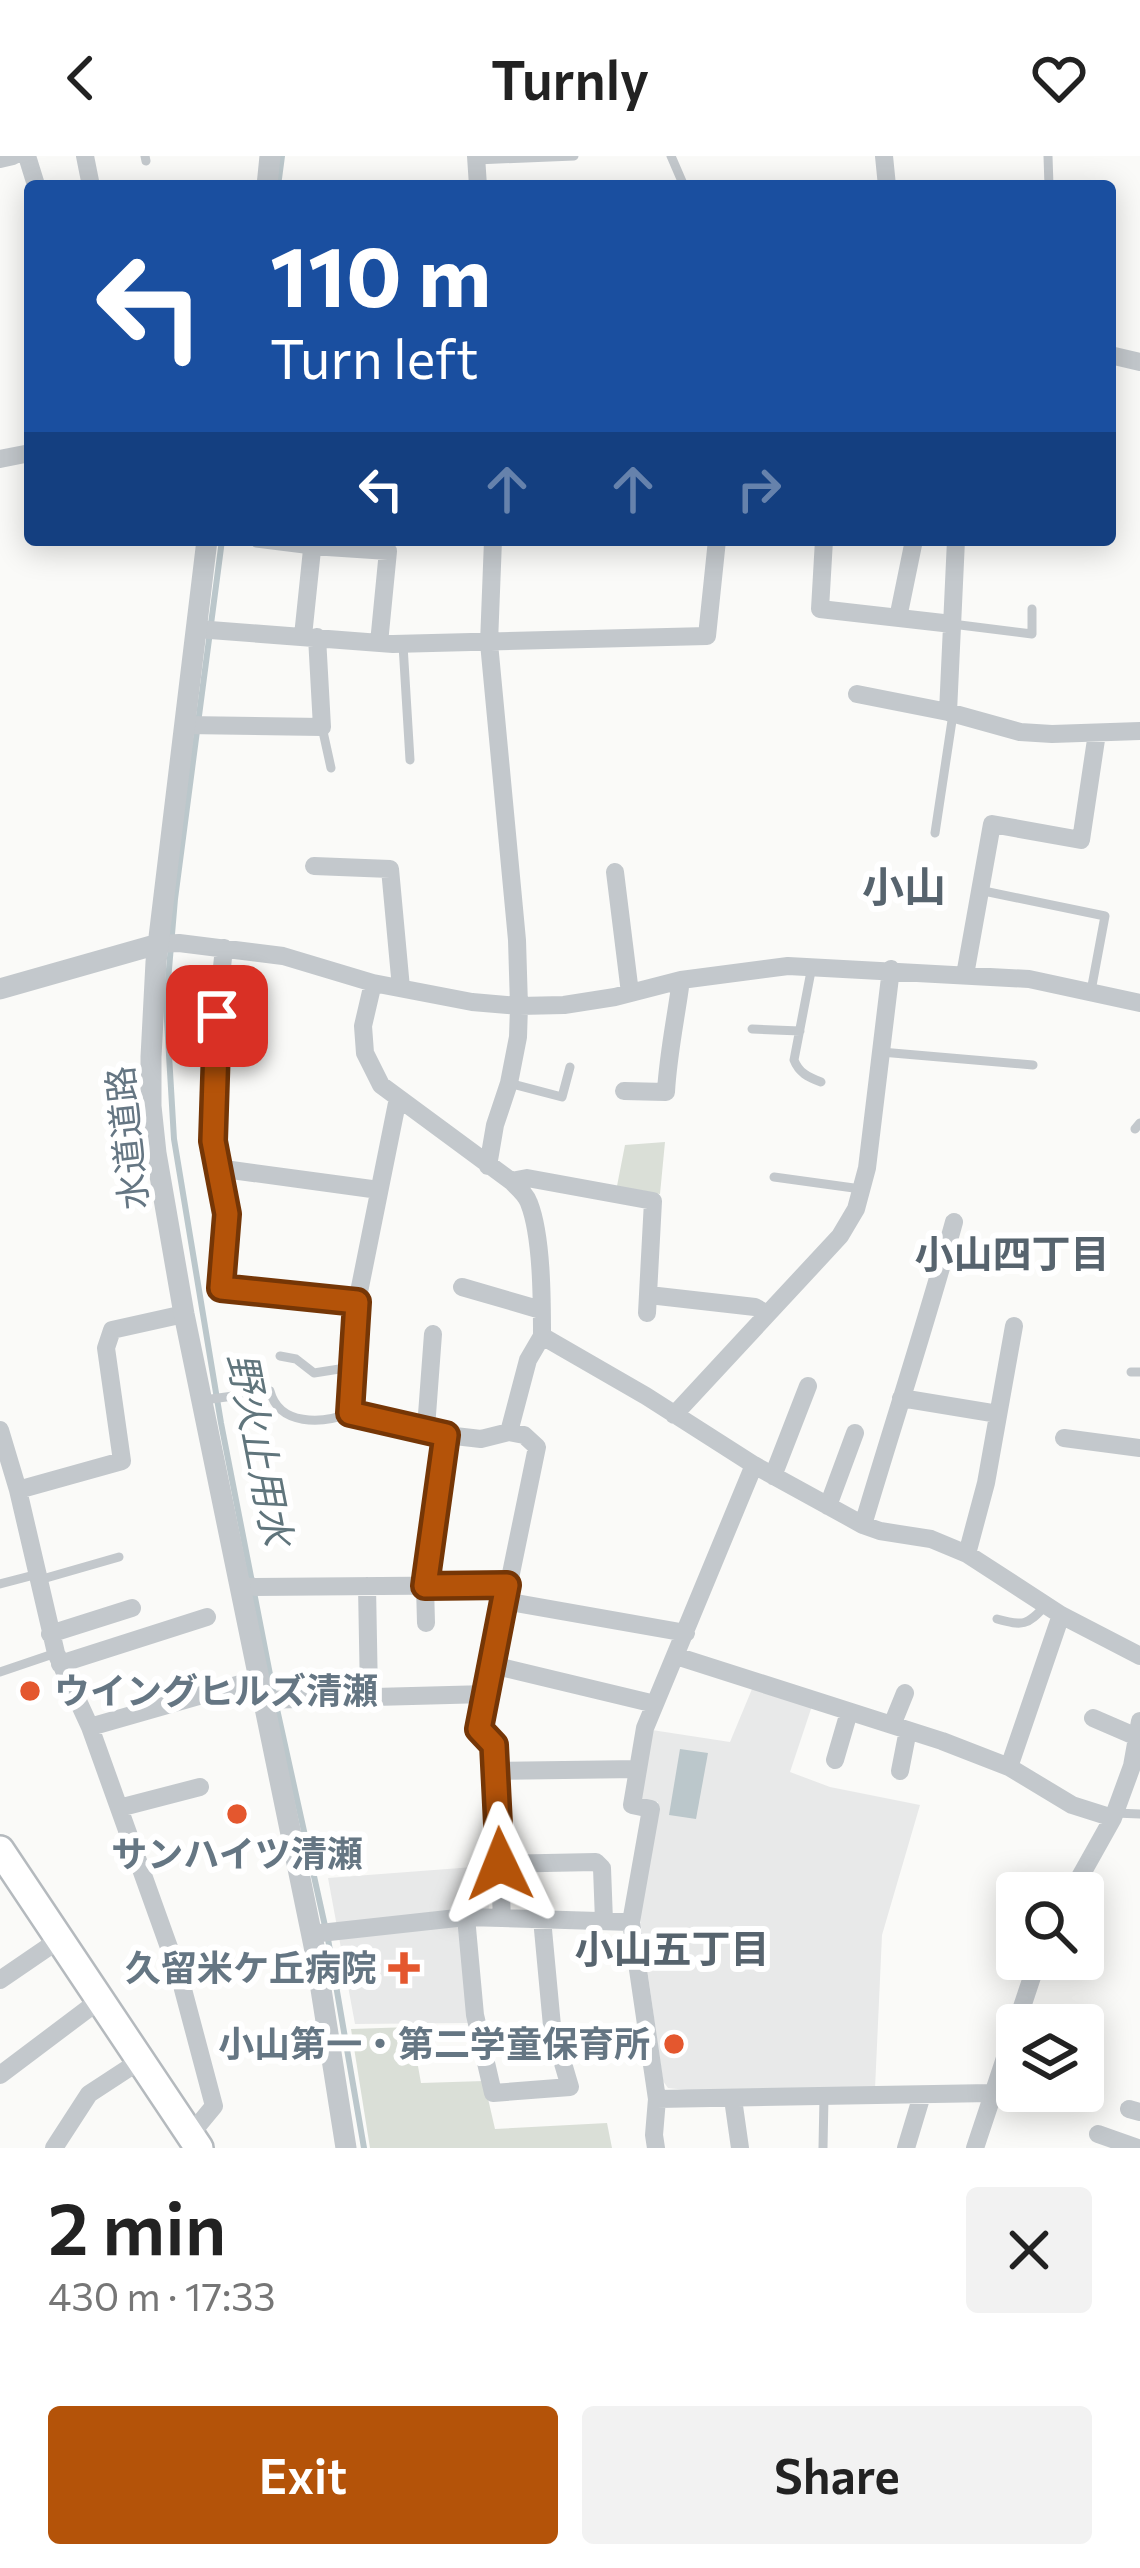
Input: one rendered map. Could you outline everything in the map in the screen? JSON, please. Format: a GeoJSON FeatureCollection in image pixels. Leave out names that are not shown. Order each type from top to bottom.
{"type":"FeatureCollection","features":[{"type":"Feature","properties":{"kind":"main road"},"geometry":{"type":"LineString","coordinates":[[0,1850],[195,2142]]}},
{"type":"Feature","properties":{"kind":"street"},"geometry":{"type":"LineString","coordinates":[[0,159],[14,156]]}},
{"type":"Feature","properties":{"kind":"street","name":"水道道路"},"geometry":{"type":"LineString","coordinates":[[206,546],[158,944],[151,1106],[184,1314],[210,1399],[323,1934],[346,2148]]}},
{"type":"Feature","properties":{"kind":"street"},"geometry":{"type":"LineString","coordinates":[[184,725],[322,727],[310,637],[312,546]]}},
{"type":"Feature","properties":{"kind":"street"},"geometry":{"type":"LineString","coordinates":[[325,546],[388,551],[379,643]]}},
{"type":"Feature","properties":{"kind":"street"},"geometry":{"type":"LineString","coordinates":[[488,1166],[518,1037],[519,1006],[489,643],[493,546]]}},
{"type":"Feature","properties":{"kind":"street"},"geometry":{"type":"LineString","coordinates":[[197,629],[403,644],[707,637],[716,546]]}},
{"type":"Feature","properties":{"kind":"street"},"geometry":{"type":"LineString","coordinates":[[824,546],[820,609],[952,625]]}},
{"type":"Feature","properties":{"kind":"street"},"geometry":{"type":"LineString","coordinates":[[898,618],[913,546]]}},
{"type":"Feature","properties":{"kind":"street"},"geometry":{"type":"LineString","coordinates":[[951,712],[956,546]]}},
{"type":"Feature","properties":{"kind":"street"},"geometry":{"type":"LineString","coordinates":[[857,694],[951,712],[1020,732],[1140,731]]}},
{"type":"Feature","properties":{"kind":"street"},"geometry":{"type":"LineString","coordinates":[[965,975],[992,824],[1081,840],[1097,733]]}},
{"type":"Feature","properties":{"kind":"street"},"geometry":{"type":"LineString","coordinates":[[314,866],[389,869],[401,988]]}},
{"type":"Feature","properties":{"kind":"street"},"geometry":{"type":"LineString","coordinates":[[615,872],[630,993]]}},
{"type":"Feature","properties":{"kind":"street"},"geometry":{"type":"LineString","coordinates":[[0,989],[158,944],[179,943],[283,956],[401,988],[519,1006],[564,1005],[751,969],[812,966],[1029,979],[1140,1003]]}},
{"type":"Feature","properties":{"kind":"street"},"geometry":{"type":"LineString","coordinates":[[224,949],[213,1141],[227,1214],[221,1288],[357,1302]]}},
{"type":"Feature","properties":{"kind":"street"},"geometry":{"type":"LineString","coordinates":[[674,1415],[840,1236],[856,1209],[867,1168],[891,969]]}},
{"type":"Feature","properties":{"kind":"street"},"geometry":{"type":"LineString","coordinates":[[624,1090],[666,1092],[681,980]]}},
{"type":"Feature","properties":{"kind":"street"},"geometry":{"type":"LineString","coordinates":[[373,982],[363,1026],[365,1053],[381,1085],[511,1181],[530,1204],[542,1336],[528,1360],[509,1432]]}},
{"type":"Feature","properties":{"kind":"street"},"geometry":{"type":"LineString","coordinates":[[398,1098],[357,1302],[350,1413],[446,1435],[481,1439],[509,1432],[537,1447],[479,1729],[494,1745],[502,1918]]}},
{"type":"Feature","properties":{"kind":"street"},"geometry":{"type":"LineString","coordinates":[[218,1168],[379,1190]]}},
{"type":"Feature","properties":{"kind":"street"},"geometry":{"type":"LineString","coordinates":[[511,1181],[526,1178],[653,1201],[648,1304],[755,1307],[767,1314]]}},
{"type":"Feature","properties":{"kind":"street"},"geometry":{"type":"LineString","coordinates":[[863,1525],[954,1222]]}},
{"type":"Feature","properties":{"kind":"street"},"geometry":{"type":"LineString","coordinates":[[462,1287],[541,1310]]}},
{"type":"Feature","properties":{"kind":"street"},"geometry":{"type":"LineString","coordinates":[[18,1490],[122,1461],[106,1348],[112,1330],[184,1314]]}},
{"type":"Feature","properties":{"kind":"street"},"geometry":{"type":"LineString","coordinates":[[967,1554],[986,1483],[1014,1326]]}},
{"type":"Feature","properties":{"kind":"street"},"geometry":{"type":"LineString","coordinates":[[426,1428],[433,1334]]}},
{"type":"Feature","properties":{"kind":"street"},"geometry":{"type":"LineString","coordinates":[[542,1336],[863,1525],[931,1539],[967,1554],[1053,1610],[1140,1656]]}},
{"type":"Feature","properties":{"kind":"street"},"geometry":{"type":"LineString","coordinates":[[773,1476],[808,1386]]}},
{"type":"Feature","properties":{"kind":"street"},"geometry":{"type":"LineString","coordinates":[[901,1398],[998,1414]]}},
{"type":"Feature","properties":{"kind":"street"},"geometry":{"type":"LineString","coordinates":[[0,1430],[55,1650],[90,1727],[180,1978],[214,2106],[195,2142]]}},
{"type":"Feature","properties":{"kind":"street"},"geometry":{"type":"LineString","coordinates":[[828,1506],[855,1433]]}},
{"type":"Feature","properties":{"kind":"street"},"geometry":{"type":"LineString","coordinates":[[426,1623],[425,1586],[446,1435]]}},
{"type":"Feature","properties":{"kind":"street"},"geometry":{"type":"LineString","coordinates":[[1064,1438],[1140,1448]]}},
{"type":"Feature","properties":{"kind":"street"},"geometry":{"type":"LineString","coordinates":[[656,2148],[657,2098],[631,1922],[650,1809],[632,1804],[645,1728],[754,1465]]}},
{"type":"Feature","properties":{"kind":"street"},"geometry":{"type":"LineString","coordinates":[[367,1586],[368,1695]]}},
{"type":"Feature","properties":{"kind":"street"},"geometry":{"type":"LineString","coordinates":[[249,1587],[425,1586],[506,1593],[686,1633]]}},
{"type":"Feature","properties":{"kind":"street"},"geometry":{"type":"LineString","coordinates":[[55,1650],[132,1608]]}},
{"type":"Feature","properties":{"kind":"street"},"geometry":{"type":"LineString","coordinates":[[1009,1768],[1053,1610]]}},
{"type":"Feature","properties":{"kind":"street"},"geometry":{"type":"LineString","coordinates":[[55,1650],[208,1617]]}},
{"type":"Feature","properties":{"kind":"street"},"geometry":{"type":"LineString","coordinates":[[676,1656],[900,1728],[1009,1768],[1072,1804],[1114,1815]]}},
{"type":"Feature","properties":{"kind":"street"},"geometry":{"type":"LineString","coordinates":[[492,1665],[655,1704]]}},
{"type":"Feature","properties":{"kind":"street"},"geometry":{"type":"LineString","coordinates":[[900,1771],[904,1693]]}},
{"type":"Feature","properties":{"kind":"street"},"geometry":{"type":"LineString","coordinates":[[90,1727],[269,1695],[487,1694]]}},
{"type":"Feature","properties":{"kind":"street"},"geometry":{"type":"LineString","coordinates":[[835,1760],[849,1712]]}},
{"type":"Feature","properties":{"kind":"street"},"geometry":{"type":"LineString","coordinates":[[1083,1872],[1114,1815],[1132,1766],[1138,1729],[1093,1718]]}},
{"type":"Feature","properties":{"kind":"street"},"geometry":{"type":"LineString","coordinates":[[496,1771],[638,1769]]}},
{"type":"Feature","properties":{"kind":"street"},"geometry":{"type":"LineString","coordinates":[[119,1808],[200,1787]]}},
{"type":"Feature","properties":{"kind":"street"},"geometry":{"type":"LineString","coordinates":[[500,1864],[596,1862],[602,1868],[604,1921]]}},
{"type":"Feature","properties":{"kind":"street"},"geometry":{"type":"LineString","coordinates":[[466,1917],[475,2015],[493,2093],[571,2087],[552,2026],[542,1919]]}},
{"type":"Feature","properties":{"kind":"street"},"geometry":{"type":"LineString","coordinates":[[323,1934],[466,1917],[631,1922]]}},
{"type":"Feature","properties":{"kind":"street"},"geometry":{"type":"LineString","coordinates":[[0,1980],[60,1939]]}},
{"type":"Feature","properties":{"kind":"street"},"geometry":{"type":"LineString","coordinates":[[0,2075],[101,1999]]}},
{"type":"Feature","properties":{"kind":"street"},"geometry":{"type":"LineString","coordinates":[[54,2148],[89,2094],[141,2060]]}},
{"type":"Feature","properties":{"kind":"street"},"geometry":{"type":"LineString","coordinates":[[975,2148],[996,2079]]}},
{"type":"Feature","properties":{"kind":"street"},"geometry":{"type":"LineString","coordinates":[[657,2098],[991,2093]]}},
{"type":"Feature","properties":{"kind":"street"},"geometry":{"type":"LineString","coordinates":[[906,2148],[922,2095]]}},
{"type":"Feature","properties":{"kind":"street"},"geometry":{"type":"LineString","coordinates":[[733,2099],[740,2148]]}},
{"type":"Feature","properties":{"kind":"street"},"geometry":{"type":"LineString","coordinates":[[1098,2134],[1138,2148]]}},
{"type":"Feature","properties":{"kind":"lane"},"geometry":{"type":"LineString","coordinates":[[476,158],[574,156]]}},
{"type":"Feature","properties":{"kind":"lane"},"geometry":{"type":"LineString","coordinates":[[952,625],[1032,634],[1032,609]]}},
{"type":"Feature","properties":{"kind":"lane"},"geometry":{"type":"LineString","coordinates":[[403,644],[410,760]]}},
{"type":"Feature","properties":{"kind":"lane"},"geometry":{"type":"LineString","coordinates":[[935,833],[951,712]]}},
{"type":"Feature","properties":{"kind":"lane"},"geometry":{"type":"LineString","coordinates":[[322,727],[331,768]]}},
{"type":"Feature","properties":{"kind":"lane"},"geometry":{"type":"LineString","coordinates":[[980,890],[1105,916],[1091,993]]}},
{"type":"Feature","properties":{"kind":"lane"},"geometry":{"type":"LineString","coordinates":[[812,966],[794,1060],[797,1069],[821,1082]]}},
{"type":"Feature","properties":{"kind":"lane"},"geometry":{"type":"LineString","coordinates":[[752,1029],[800,1031]]}},
{"type":"Feature","properties":{"kind":"lane"},"geometry":{"type":"LineString","coordinates":[[881,1052],[1033,1064]]}},
{"type":"Feature","properties":{"kind":"lane"},"geometry":{"type":"LineString","coordinates":[[509,1083],[562,1097],[569,1067]]}},
{"type":"Feature","properties":{"kind":"lane"},"geometry":{"type":"LineString","coordinates":[[774,1177],[861,1190]]}},
{"type":"Feature","properties":{"kind":"lane"},"geometry":{"type":"LineString","coordinates":[[280,1356],[296,1359],[314,1373],[352,1367]]}},
{"type":"Feature","properties":{"kind":"lane"},"geometry":{"type":"LineString","coordinates":[[210,1399],[269,1391],[271,1400],[289,1417],[305,1421],[350,1413]]}},
{"type":"Feature","properties":{"kind":"lane"},"geometry":{"type":"LineString","coordinates":[[0,1584],[119,1558]]}},
{"type":"Feature","properties":{"kind":"lane"},"geometry":{"type":"LineString","coordinates":[[997,1619],[1019,1625],[1053,1610]]}},
{"type":"Feature","properties":{"kind":"lane"},"geometry":{"type":"LineString","coordinates":[[0,1672],[55,1650]]}},
{"type":"Feature","properties":{"kind":"lane"},"geometry":{"type":"LineString","coordinates":[[1114,1815],[1140,1814]]}},
{"type":"Feature","properties":{"kind":"lane"},"geometry":{"type":"LineString","coordinates":[[449,2051],[482,2050]]}},
{"type":"Feature","properties":{"kind":"lane"},"geometry":{"type":"LineString","coordinates":[[824,2097],[824,2148]]}},
{"type":"Feature","properties":{"kind":"shaded area"},"geometry":{"type":"Polygon","coordinates":[[[665,1142],[660,1194],[617,1186],[625,1145],[665,1142]]]}},
{"type":"Feature","properties":{"kind":"shaded area"},"geometry":{"type":"Polygon","coordinates":[[[752,1689],[812,1706],[790,1772],[830,1787],[920,1805],[882,1935],[875,2089],[687,2090],[668,2088],[663,2081],[640,1919],[658,1802],[641,1799],[652,1730],[730,1742],[752,1689]]]}},
{"type":"Feature","properties":{"kind":"shaded area"},"geometry":{"type":"Polygon","coordinates":[[[680,1749],[708,1753],[696,1819],[669,1815],[680,1749]]]}},
{"type":"Feature","properties":{"kind":"shaded area","name":"久留米ケ丘病院"},"geometry":{"type":"Polygon","coordinates":[[[487,1866],[489,1911],[458,1913],[468,2023],[355,2024],[328,1878],[487,1866]]]}},
{"type":"Feature","properties":{"kind":"shaded area"},"geometry":{"type":"Polygon","coordinates":[[[411,2027],[421,2083],[484,2081],[495,2129],[607,2123],[612,2148],[370,2148],[351,2029],[411,2027]]]}},
{"type":"Feature","properties":{"kind":"waterway","name":"野火止用水"},"geometry":{"type":"LineString","coordinates":[[279,180],[282,156]]}},
{"type":"Feature","properties":{"kind":"waterway","name":"野火止用水"},"geometry":{"type":"LineString","coordinates":[[221,546],[175,899],[166,1004],[174,1139],[221,1423],[325,1926]]}},
{"type":"Feature","properties":{"kind":"waterway","name":"野火止用水"},"geometry":{"type":"LineString","coordinates":[[328,1939],[364,2148]]}},
{"type":"Feature","properties":{"kind":"place","name":"ウイングヒルズ清瀬"},"geometry":{"type":"Point","coordinates":[30,1691]}},
{"type":"Feature","properties":{"kind":"place","name":"サンハイツ清瀬"},"geometry":{"type":"Point","coordinates":[237,1814]}},
{"type":"Feature","properties":{"kind":"place","name":"久留米ケ丘病院"},"geometry":{"type":"Point","coordinates":[404,1968]}},
{"type":"Feature","properties":{"kind":"place","name":"小山第一・第二学童保育所"},"geometry":{"type":"Point","coordinates":[674,2044]}},
{"type":"Feature","properties":{"kind":"district","name":"小山"},"geometry":{"type":"Point","coordinates":[904,887]}},
{"type":"Feature","properties":{"kind":"district","name":"小山四丁目"},"geometry":{"type":"Point","coordinates":[1012,1254]}},
{"type":"Feature","properties":{"kind":"district","name":"小山五丁目"},"geometry":{"type":"Point","coordinates":[672,1949]}},
{"type":"Feature","properties":{"kind":"route"},"geometry":{"type":"LineString","coordinates":[[217,1016],[213,1141],[227,1214],[221,1288],[357,1302],[350,1413],[446,1435],[425,1586],[507,1585],[479,1729],[494,1745],[500,1864]]}}]}
